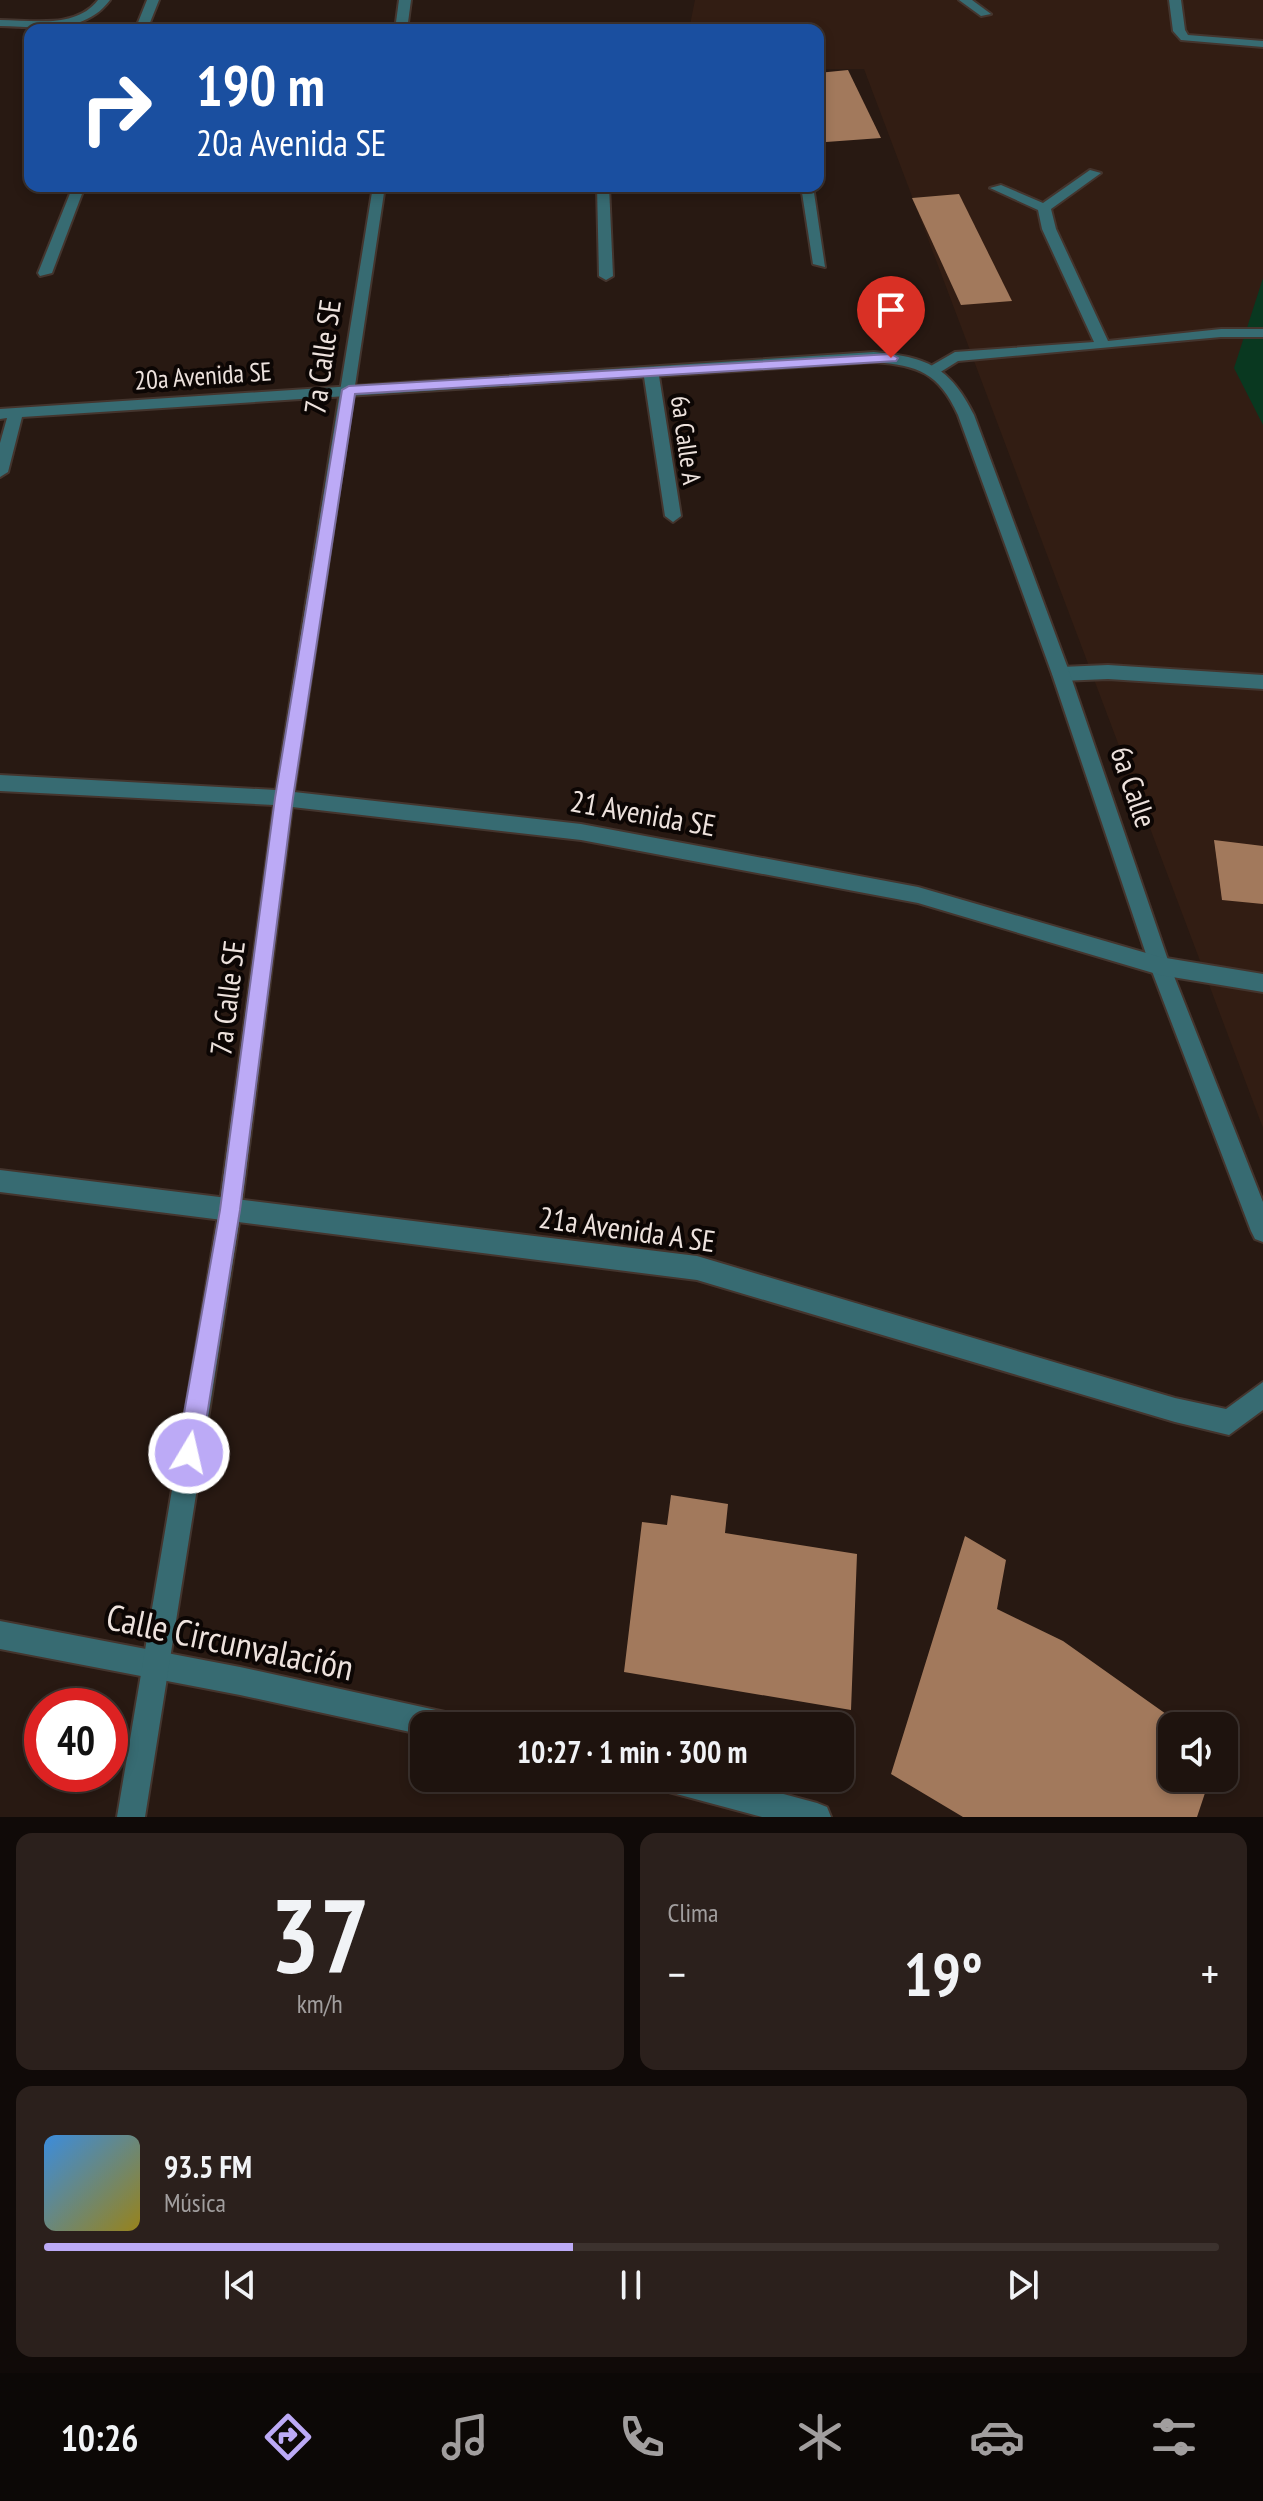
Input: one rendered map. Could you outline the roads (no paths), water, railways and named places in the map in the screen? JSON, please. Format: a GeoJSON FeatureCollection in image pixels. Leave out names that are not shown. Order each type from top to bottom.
{"type":"FeatureCollection","features":[{"type":"Feature","properties":{"kind":"street"},"geometry":{"type":"LineString","coordinates":[[0,23],[83,21],[97,13],[104,0]]}},
{"type":"Feature","properties":{"kind":"street"},"geometry":{"type":"LineString","coordinates":[[143,24],[153,0]]}},
{"type":"Feature","properties":{"kind":"street"},"geometry":{"type":"LineString","coordinates":[[402,24],[405,0]]}},
{"type":"Feature","properties":{"kind":"street"},"geometry":{"type":"LineString","coordinates":[[965,0],[985,14]]}},
{"type":"Feature","properties":{"kind":"street"},"geometry":{"type":"LineString","coordinates":[[1175,0],[1179,31],[1185,38],[1263,44]]}},
{"type":"Feature","properties":{"kind":"street"},"geometry":{"type":"LineString","coordinates":[[1044,208],[1095,173]]}},
{"type":"Feature","properties":{"kind":"street"},"geometry":{"type":"LineString","coordinates":[[996,188],[1044,208]]}},
{"type":"Feature","properties":{"kind":"street"},"geometry":{"type":"LineString","coordinates":[[45,273],[77,192]]}},
{"type":"Feature","properties":{"kind":"street","name":"7a Calle SE"},"geometry":{"type":"LineString","coordinates":[[131,1817],[153,1665],[230,1210],[284,798],[378,192]]}},
{"type":"Feature","properties":{"kind":"street"},"geometry":{"type":"LineString","coordinates":[[603,192],[606,276]]}},
{"type":"Feature","properties":{"kind":"street"},"geometry":{"type":"LineString","coordinates":[[808,192],[820,264]]}},
{"type":"Feature","properties":{"kind":"street"},"geometry":{"type":"LineString","coordinates":[[1044,208],[1049,229],[1103,346]]}},
{"type":"Feature","properties":{"kind":"street"},"geometry":{"type":"LineString","coordinates":[[934,370],[955,357],[1221,333],[1263,333]]}},
{"type":"Feature","properties":{"kind":"street","name":"20a Avenida SE"},"geometry":{"type":"LineString","coordinates":[[8,413],[874,357],[908,359],[934,370]]}},
{"type":"Feature","properties":{"kind":"street","name":"6a Calle"},"geometry":{"type":"LineString","coordinates":[[934,370],[956,390],[1061,674],[1160,966],[1263,1231]]}},
{"type":"Feature","properties":{"kind":"street","name":"6a Calle A"},"geometry":{"type":"LineString","coordinates":[[651,371],[673,516]]}},
{"type":"Feature","properties":{"kind":"street"},"geometry":{"type":"LineString","coordinates":[[0,472],[8,413]]}},
{"type":"Feature","properties":{"kind":"street"},"geometry":{"type":"LineString","coordinates":[[1061,674],[1108,672],[1263,682]]}},
{"type":"Feature","properties":{"kind":"street","name":"21 Avenida SE"},"geometry":{"type":"LineString","coordinates":[[0,783],[284,798],[581,832],[918,895],[1160,966],[1263,983]]}},
{"type":"Feature","properties":{"kind":"street","name":"21a Avenida A SE"},"geometry":{"type":"LineString","coordinates":[[0,1181],[697,1268],[1175,1410],[1229,1422],[1263,1394]]}},
{"type":"Feature","properties":{"kind":"street","name":"Calle Circunvalación"},"geometry":{"type":"LineString","coordinates":[[0,1635],[410,1719]]}},
{"type":"Feature","properties":{"kind":"street"},"geometry":{"type":"LineString","coordinates":[[722,1792],[817,1817]]}}]}
